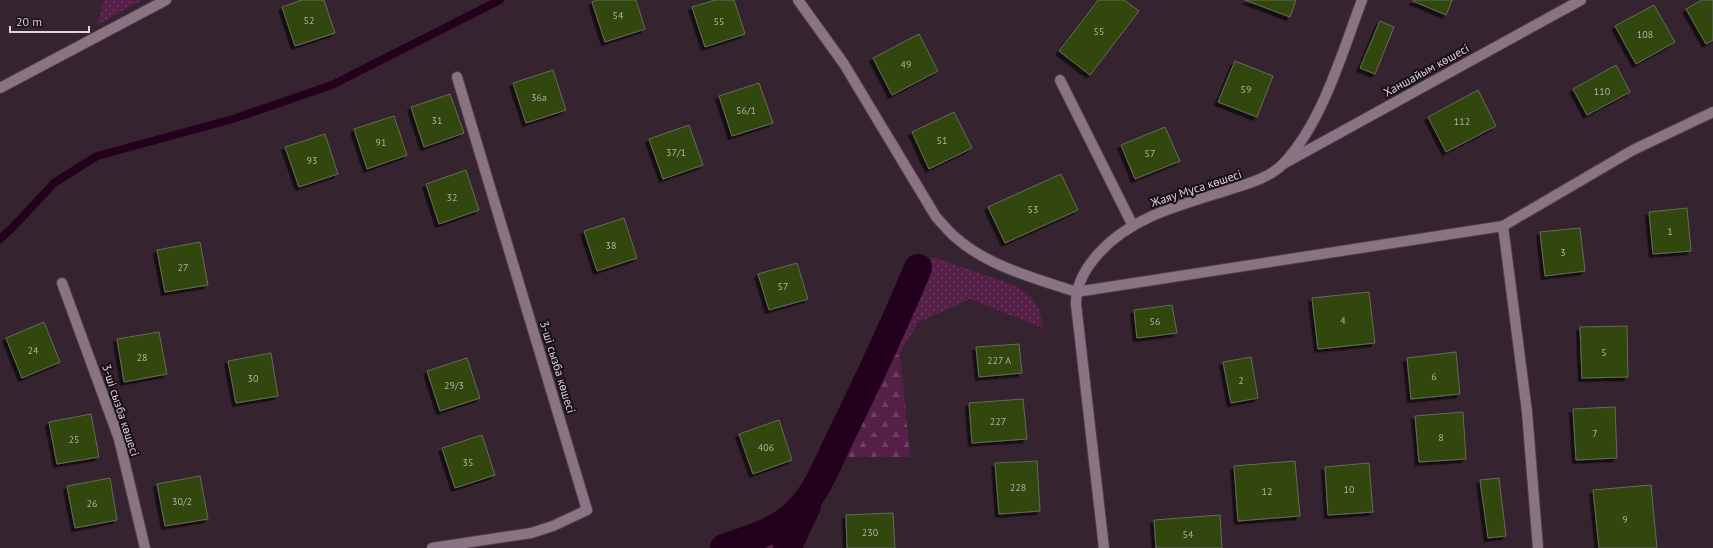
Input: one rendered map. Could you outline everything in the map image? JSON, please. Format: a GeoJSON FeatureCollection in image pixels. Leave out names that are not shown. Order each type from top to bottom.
{"type":"FeatureCollection","features":[{"type":"Feature","properties":{"kind":"street"},"geometry":{"type":"LineString","coordinates":[[0,88],[166,0]]}},
{"type":"Feature","properties":{"kind":"street"},"geometry":{"type":"LineString","coordinates":[[798,0],[821,30],[857,84],[936,217],[954,237],[978,254],[1003,267],[1076,292],[1503,226],[1633,150],[1713,112]]}},
{"type":"Feature","properties":{"kind":"street","name":"Жаяу Мұса көшесі"},"geometry":{"type":"LineString","coordinates":[[1104,548],[1076,304],[1076,292],[1083,275],[1103,248],[1120,233],[1163,211],[1250,183],[1283,164],[1304,137],[1314,120],[1326,94],[1362,0]]}},
{"type":"Feature","properties":{"kind":"street","name":"Ханшайым көшесі"},"geometry":{"type":"LineString","coordinates":[[1283,164],[1582,0]]}},
{"type":"Feature","properties":{"kind":"street","name":"3-ші сызба көшесі"},"geometry":{"type":"LineString","coordinates":[[432,548],[531,533],[553,526],[587,510],[457,77]]}},
{"type":"Feature","properties":{"kind":"street"},"geometry":{"type":"LineString","coordinates":[[1060,80],[1133,226]]}},
{"type":"Feature","properties":{"kind":"street"},"geometry":{"type":"LineString","coordinates":[[1503,226],[1527,412],[1538,548]]}},
{"type":"Feature","properties":{"kind":"street","name":"3-ші сызба көшесі"},"geometry":{"type":"LineString","coordinates":[[62,283],[119,439],[144,548]]}},
{"type":"Feature","properties":{"kind":"green space"},"geometry":{"type":"Polygon","coordinates":[[[104,0],[142,0],[97,25],[104,0]]]}},
{"type":"Feature","properties":{"kind":"green space"},"geometry":{"type":"Polygon","coordinates":[[[933,257],[1004,281],[1023,291],[1031,297],[1037,305],[1041,315],[1043,328],[970,299],[919,322],[900,352],[887,361],[933,257]]]}},
{"type":"Feature","properties":{"kind":"green space"},"geometry":{"type":"Polygon","coordinates":[[[900,352],[910,457],[841,457],[887,361],[900,352]]]}},
{"type":"Feature","properties":{"kind":"green space"},"geometry":{"type":"Polygon","coordinates":[[[785,537],[779,548],[742,548],[765,539],[785,537]]]}},
{"type":"Feature","properties":{"kind":"building"},"geometry":{"type":"Polygon","coordinates":[[[302,0],[324,0],[335,33],[295,46],[282,7],[302,0]]]}},
{"type":"Feature","properties":{"kind":"building"},"geometry":{"type":"Polygon","coordinates":[[[597,0],[636,0],[645,29],[605,42],[592,2],[597,0]]]}},
{"type":"Feature","properties":{"kind":"building"},"geometry":{"type":"Polygon","coordinates":[[[715,0],[734,0],[745,34],[705,47],[692,7],[715,0]]]}},
{"type":"Feature","properties":{"kind":"building"},"geometry":{"type":"Polygon","coordinates":[[[1098,0],[1124,0],[1139,11],[1090,75],[1059,51],[1098,0]]]}},
{"type":"Feature","properties":{"kind":"building"},"geometry":{"type":"Polygon","coordinates":[[[1245,0],[1296,0],[1290,17],[1245,0]]]}},
{"type":"Feature","properties":{"kind":"building"},"geometry":{"type":"Polygon","coordinates":[[[1413,0],[1452,0],[1446,15],[1413,0]]]}},
{"type":"Feature","properties":{"kind":"building"},"geometry":{"type":"Polygon","coordinates":[[[1702,0],[1713,0],[1713,40],[1706,44],[1686,9],[1702,0]]]}},
{"type":"Feature","properties":{"kind":"building"},"geometry":{"type":"Polygon","coordinates":[[[1654,5],[1675,42],[1636,64],[1615,26],[1654,5]]]}},
{"type":"Feature","properties":{"kind":"building"},"geometry":{"type":"Polygon","coordinates":[[[1380,21],[1394,27],[1375,74],[1360,68],[1380,21]]]}},
{"type":"Feature","properties":{"kind":"building"},"geometry":{"type":"Polygon","coordinates":[[[919,34],[938,71],[892,95],[873,58],[919,34]]]}},
{"type":"Feature","properties":{"kind":"building"},"geometry":{"type":"Polygon","coordinates":[[[1235,61],[1273,76],[1257,117],[1218,102],[1235,61]]]}},
{"type":"Feature","properties":{"kind":"building"},"geometry":{"type":"Polygon","coordinates":[[[1616,65],[1630,92],[1587,115],[1573,89],[1616,65]]]}},
{"type":"Feature","properties":{"kind":"building"},"geometry":{"type":"Polygon","coordinates":[[[553,70],[566,110],[526,123],[513,83],[553,70]]]}},
{"type":"Feature","properties":{"kind":"building"},"geometry":{"type":"Polygon","coordinates":[[[759,83],[773,123],[732,136],[719,96],[759,83]]]}},
{"type":"Feature","properties":{"kind":"building"},"geometry":{"type":"Polygon","coordinates":[[[1478,90],[1496,126],[1446,152],[1428,117],[1478,90]]]}},
{"type":"Feature","properties":{"kind":"building"},"geometry":{"type":"Polygon","coordinates":[[[450,94],[464,133],[424,147],[411,107],[450,94]]]}},
{"type":"Feature","properties":{"kind":"building"},"geometry":{"type":"Polygon","coordinates":[[[954,112],[972,148],[929,169],[912,132],[954,112]]]}},
{"type":"Feature","properties":{"kind":"building"},"geometry":{"type":"Polygon","coordinates":[[[394,116],[407,155],[367,169],[354,129],[394,116]]]}},
{"type":"Feature","properties":{"kind":"building"},"geometry":{"type":"Polygon","coordinates":[[[689,125],[703,165],[663,179],[649,139],[689,125]]]}},
{"type":"Feature","properties":{"kind":"building"},"geometry":{"type":"Polygon","coordinates":[[[1165,127],[1180,161],[1135,179],[1121,145],[1165,127]]]}},
{"type":"Feature","properties":{"kind":"building"},"geometry":{"type":"Polygon","coordinates":[[[325,134],[338,174],[299,187],[285,147],[325,134]]]}},
{"type":"Feature","properties":{"kind":"building"},"geometry":{"type":"Polygon","coordinates":[[[466,170],[479,210],[439,224],[426,184],[466,170]]]}},
{"type":"Feature","properties":{"kind":"building"},"geometry":{"type":"Polygon","coordinates":[[[1061,174],[1078,210],[1005,243],[988,207],[1061,174]]]}},
{"type":"Feature","properties":{"kind":"building"},"geometry":{"type":"Polygon","coordinates":[[[1687,208],[1691,251],[1653,254],[1649,212],[1687,208]]]}},
{"type":"Feature","properties":{"kind":"building"},"geometry":{"type":"Polygon","coordinates":[[[624,218],[637,258],[597,271],[584,231],[624,218]]]}},
{"type":"Feature","properties":{"kind":"building"},"geometry":{"type":"Polygon","coordinates":[[[1580,228],[1585,271],[1545,276],[1540,232],[1580,228]]]}},
{"type":"Feature","properties":{"kind":"building"},"geometry":{"type":"Polygon","coordinates":[[[200,242],[208,285],[165,292],[157,250],[200,242]]]}},
{"type":"Feature","properties":{"kind":"building"},"geometry":{"type":"Polygon","coordinates":[[[797,263],[808,299],[769,310],[758,274],[797,263]]]}},
{"type":"Feature","properties":{"kind":"building"},"geometry":{"type":"Polygon","coordinates":[[[1369,292],[1375,343],[1318,349],[1312,298],[1369,292]]]}},
{"type":"Feature","properties":{"kind":"building"},"geometry":{"type":"Polygon","coordinates":[[[1172,305],[1177,333],[1137,338],[1134,310],[1172,305]]]}},
{"type":"Feature","properties":{"kind":"building"},"geometry":{"type":"Polygon","coordinates":[[[44,322],[60,362],[22,378],[6,338],[44,322]]]}},
{"type":"Feature","properties":{"kind":"building"},"geometry":{"type":"Polygon","coordinates":[[[1627,326],[1628,377],[1582,378],[1580,327],[1627,326]]]}},
{"type":"Feature","properties":{"kind":"building"},"geometry":{"type":"Polygon","coordinates":[[[159,332],[167,374],[124,382],[117,339],[159,332]]]}},
{"type":"Feature","properties":{"kind":"building"},"geometry":{"type":"Polygon","coordinates":[[[1019,344],[1022,373],[979,377],[976,347],[1019,344]]]}},
{"type":"Feature","properties":{"kind":"building"},"geometry":{"type":"Polygon","coordinates":[[[1456,352],[1460,394],[1411,399],[1407,358],[1456,352]]]}},
{"type":"Feature","properties":{"kind":"building"},"geometry":{"type":"Polygon","coordinates":[[[271,353],[278,396],[236,403],[228,361],[271,353]]]}},
{"type":"Feature","properties":{"kind":"building"},"geometry":{"type":"Polygon","coordinates":[[[1251,357],[1258,398],[1231,403],[1223,362],[1251,357]]]}},
{"type":"Feature","properties":{"kind":"building"},"geometry":{"type":"Polygon","coordinates":[[[467,358],[480,398],[440,411],[427,371],[467,358]]]}},
{"type":"Feature","properties":{"kind":"building"},"geometry":{"type":"Polygon","coordinates":[[[1023,399],[1027,439],[972,443],[969,403],[1023,399]]]}},
{"type":"Feature","properties":{"kind":"building"},"geometry":{"type":"Polygon","coordinates":[[[1615,407],[1617,458],[1576,460],[1573,409],[1615,407]]]}},
{"type":"Feature","properties":{"kind":"building"},"geometry":{"type":"Polygon","coordinates":[[[1463,412],[1466,459],[1419,462],[1415,416],[1463,412]]]}},
{"type":"Feature","properties":{"kind":"building"},"geometry":{"type":"Polygon","coordinates":[[[91,414],[99,457],[57,464],[49,422],[91,414]]]}},
{"type":"Feature","properties":{"kind":"building"},"geometry":{"type":"Polygon","coordinates":[[[779,420],[792,460],[753,474],[739,434],[779,420]]]}},
{"type":"Feature","properties":{"kind":"building"},"geometry":{"type":"Polygon","coordinates":[[[482,435],[495,475],[455,488],[442,448],[482,435]]]}},
{"type":"Feature","properties":{"kind":"building"},"geometry":{"type":"Polygon","coordinates":[[[1037,461],[1040,511],[999,514],[995,463],[1037,461]]]}},
{"type":"Feature","properties":{"kind":"building"},"geometry":{"type":"Polygon","coordinates":[[[1295,461],[1300,516],[1238,521],[1234,466],[1295,461]]]}},
{"type":"Feature","properties":{"kind":"building"},"geometry":{"type":"Polygon","coordinates":[[[1369,463],[1373,512],[1328,515],[1325,467],[1369,463]]]}},
{"type":"Feature","properties":{"kind":"building"},"geometry":{"type":"Polygon","coordinates":[[[200,476],[208,519],[165,526],[157,484],[200,476]]]}},
{"type":"Feature","properties":{"kind":"building"},"geometry":{"type":"Polygon","coordinates":[[[110,478],[117,520],[75,528],[67,486],[110,478]]]}},
{"type":"Feature","properties":{"kind":"building"},"geometry":{"type":"Polygon","coordinates":[[[1499,478],[1506,536],[1488,538],[1480,480],[1499,478]]]}},
{"type":"Feature","properties":{"kind":"building"},"geometry":{"type":"Polygon","coordinates":[[[1651,485],[1657,548],[1599,548],[1593,490],[1651,485]]]}},
{"type":"Feature","properties":{"kind":"building"},"geometry":{"type":"Polygon","coordinates":[[[893,513],[895,548],[847,548],[846,515],[893,513]]]}},
{"type":"Feature","properties":{"kind":"building"},"geometry":{"type":"Polygon","coordinates":[[[1220,515],[1222,548],[1156,548],[1154,520],[1220,515]]]}},
{"type":"Feature","properties":{"kind":"waterway"},"geometry":{"type":"LineString","coordinates":[[0,239],[54,183],[97,156],[233,119],[332,85],[500,0]]}},
{"type":"Feature","properties":{"kind":"waterway"},"geometry":{"type":"LineString","coordinates":[[724,548],[758,536],[783,523],[799,510],[814,491],[881,353],[918,268]]}},
{"type":"Feature","properties":{"kind":"waterway"},"geometry":{"type":"LineString","coordinates":[[787,548],[807,506]]}}]}
